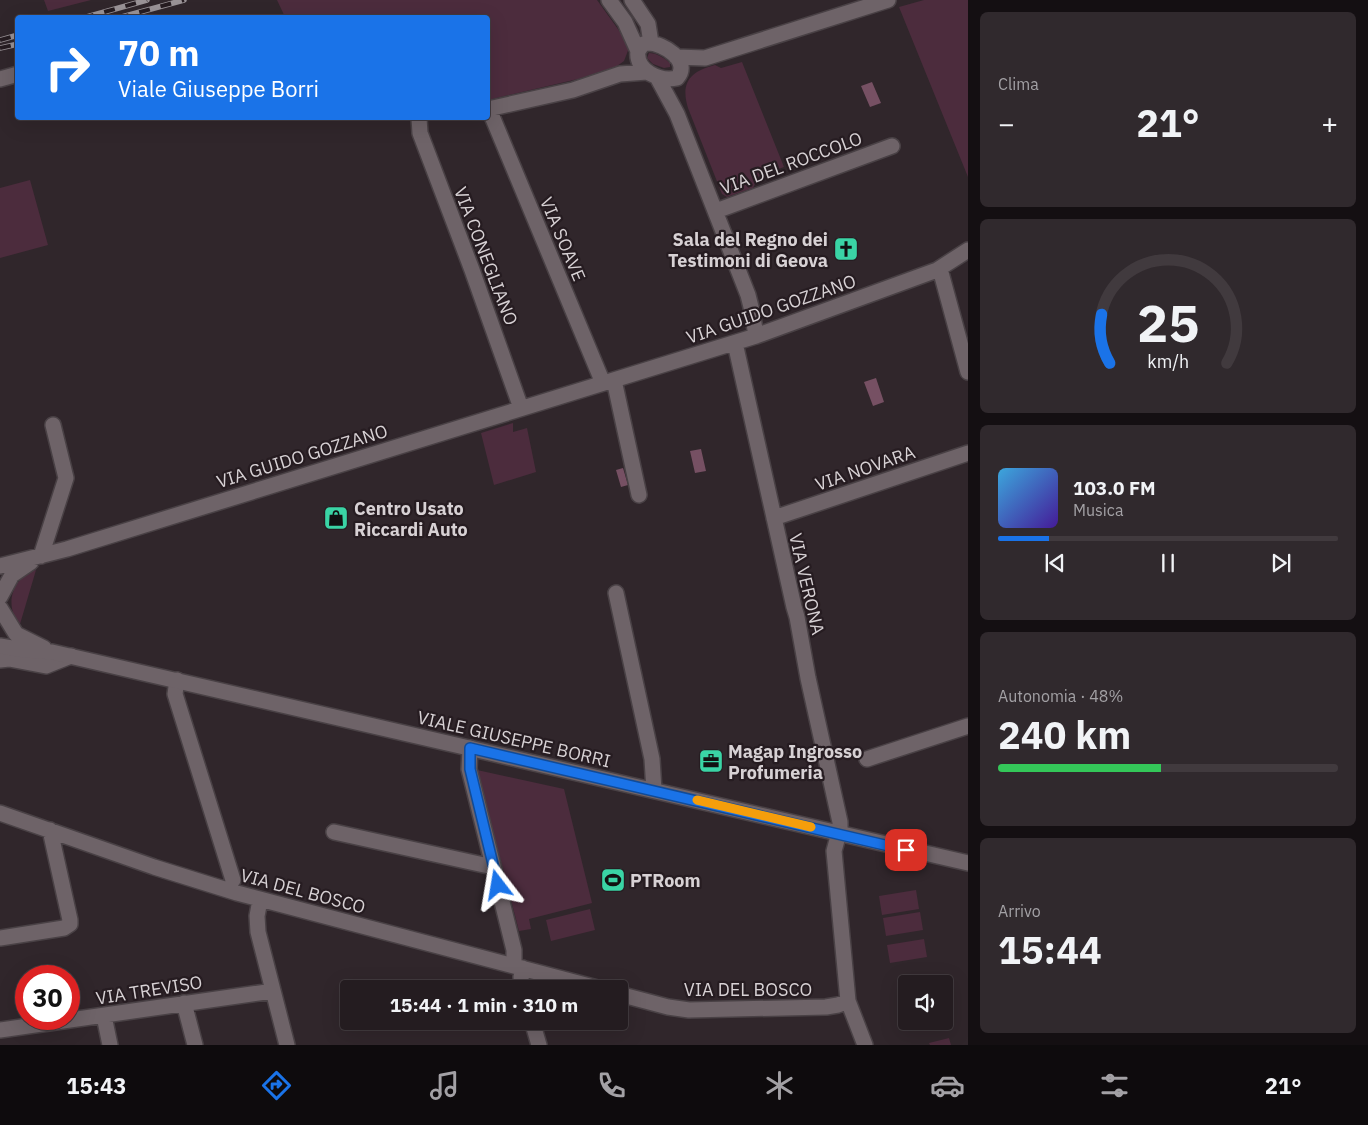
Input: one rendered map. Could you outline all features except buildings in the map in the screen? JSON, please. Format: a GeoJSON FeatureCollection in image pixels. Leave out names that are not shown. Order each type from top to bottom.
{"type":"FeatureCollection","features":[{"type":"Feature","properties":{"kind":"street"},"geometry":{"type":"LineString","coordinates":[[609,0],[644,48]]}},
{"type":"Feature","properties":{"kind":"street"},"geometry":{"type":"LineString","coordinates":[[632,0],[648,24],[642,67],[652,75]]}},
{"type":"Feature","properties":{"kind":"street"},"geometry":{"type":"LineString","coordinates":[[490,109],[583,88],[620,74],[652,75],[668,79],[679,76],[705,58],[888,0]]}},
{"type":"Feature","properties":{"kind":"street"},"geometry":{"type":"LineString","coordinates":[[620,74],[644,48],[665,47],[676,56],[680,65],[679,76]]}},
{"type":"Feature","properties":{"kind":"street"},"geometry":{"type":"LineString","coordinates":[[676,56],[705,58]]}},
{"type":"Feature","properties":{"kind":"street"},"geometry":{"type":"LineString","coordinates":[[0,79],[15,75]]}},
{"type":"Feature","properties":{"kind":"street","name":"VIA DEL ROCCOLO"},"geometry":{"type":"LineString","coordinates":[[652,75],[677,114],[716,211],[892,146]]}},
{"type":"Feature","properties":{"kind":"street","name":"VIA DEL ROCCOLO"},"geometry":{"type":"LineString","coordinates":[[677,114],[679,76]]}},
{"type":"Feature","properties":{"kind":"street","name":"VIA SOAVE"},"geometry":{"type":"LineString","coordinates":[[490,114],[608,382]]}},
{"type":"Feature","properties":{"kind":"street","name":"VIA CONEGLIANO"},"geometry":{"type":"LineString","coordinates":[[419,120],[420,133],[472,270],[521,408]]}},
{"type":"Feature","properties":{"kind":"street"},"geometry":{"type":"LineString","coordinates":[[716,211],[748,295],[756,336]]}},
{"type":"Feature","properties":{"kind":"street","name":"VIA GUIDO GOZZANO"},"geometry":{"type":"LineString","coordinates":[[0,566],[41,556],[735,343],[940,268],[968,250]]}},
{"type":"Feature","properties":{"kind":"street"},"geometry":{"type":"LineString","coordinates":[[940,268],[968,372]]}},
{"type":"Feature","properties":{"kind":"street","name":"VIA VERONA"},"geometry":{"type":"LineString","coordinates":[[735,343],[838,809],[839,833]]}},
{"type":"Feature","properties":{"kind":"street"},"geometry":{"type":"LineString","coordinates":[[608,382],[639,494]]}},
{"type":"Feature","properties":{"kind":"street"},"geometry":{"type":"LineString","coordinates":[[0,597],[7,582],[15,572],[41,556],[66,478],[53,425]]}},
{"type":"Feature","properties":{"kind":"street","name":"VIA NOVARA"},"geometry":{"type":"LineString","coordinates":[[774,518],[968,453]]}},
{"type":"Feature","properties":{"kind":"street"},"geometry":{"type":"LineString","coordinates":[[616,593],[652,759],[654,790]]}},
{"type":"Feature","properties":{"kind":"street"},"geometry":{"type":"LineString","coordinates":[[0,608],[16,634],[52,652]]}},
{"type":"Feature","properties":{"kind":"street"},"geometry":{"type":"LineString","coordinates":[[0,646],[52,652]]}},
{"type":"Feature","properties":{"kind":"street","name":"VIALE GIUSEPPE BORRI"},"geometry":{"type":"LineString","coordinates":[[52,652],[968,864]]}},
{"type":"Feature","properties":{"kind":"street"},"geometry":{"type":"LineString","coordinates":[[0,660],[11,659],[46,666],[72,656]]}},
{"type":"Feature","properties":{"kind":"street"},"geometry":{"type":"LineString","coordinates":[[176,680],[176,695],[233,880]]}},
{"type":"Feature","properties":{"kind":"street"},"geometry":{"type":"LineString","coordinates":[[867,759],[968,726]]}},
{"type":"Feature","properties":{"kind":"street"},"geometry":{"type":"LineString","coordinates":[[470,748],[470,769],[519,967],[520,980]]}},
{"type":"Feature","properties":{"kind":"street","name":"VIA DEL BOSCO"},"geometry":{"type":"LineString","coordinates":[[0,812],[154,867],[260,900],[567,980]]}},
{"type":"Feature","properties":{"kind":"street"},"geometry":{"type":"LineString","coordinates":[[0,938],[64,928],[70,924],[50,830]]}},
{"type":"Feature","properties":{"kind":"street"},"geometry":{"type":"LineString","coordinates":[[334,832],[493,867]]}},
{"type":"Feature","properties":{"kind":"street"},"geometry":{"type":"LineString","coordinates":[[839,833],[834,851],[848,1001],[865,1045]]}},
{"type":"Feature","properties":{"kind":"street"},"geometry":{"type":"LineString","coordinates":[[260,900],[257,917],[258,932],[287,1045]]}},
{"type":"Feature","properties":{"kind":"street","name":"VIA TREVISO"},"geometry":{"type":"LineString","coordinates":[[0,1030],[273,991]]}},
{"type":"Feature","properties":{"kind":"street","name":"VIA DEL BOSCO"},"geometry":{"type":"LineString","coordinates":[[628,996],[668,1007],[689,1010],[826,1007],[848,1001]]}},
{"type":"Feature","properties":{"kind":"street"},"geometry":{"type":"LineString","coordinates":[[184,1003],[195,1045]]}},
{"type":"Feature","properties":{"kind":"street"},"geometry":{"type":"LineString","coordinates":[[104,1016],[110,1045]]}},
{"type":"Feature","properties":{"kind":"street"},"geometry":{"type":"LineString","coordinates":[[534,1030],[538,1045]]}},
{"type":"Feature","properties":{"kind":"shaded area"},"geometry":{"type":"Polygon","coordinates":[[[44,0],[91,0],[48,11],[44,0]]]}},
{"type":"Feature","properties":{"kind":"shaded area"},"geometry":{"type":"Polygon","coordinates":[[[277,0],[597,0],[623,36],[629,48],[624,61],[617,66],[578,79],[490,100],[490,15],[284,15],[277,0]]]}},
{"type":"Feature","properties":{"kind":"shaded area"},"geometry":{"type":"Polygon","coordinates":[[[924,0],[968,0],[968,177],[899,7],[924,0]]]}},
{"type":"Feature","properties":{"kind":"shaded area"},"geometry":{"type":"Polygon","coordinates":[[[649,53],[666,59],[670,63],[670,67],[664,68],[653,64],[647,58],[649,53]]]}},
{"type":"Feature","properties":{"kind":"shaded area"},"geometry":{"type":"Polygon","coordinates":[[[742,62],[784,167],[759,176],[753,188],[727,197],[722,194],[688,108],[685,91],[694,74],[715,65],[721,68],[742,62]]]}},
{"type":"Feature","properties":{"kind":"shaded area"},"geometry":{"type":"Polygon","coordinates":[[[872,82],[881,103],[870,107],[861,86],[872,82]]]}},
{"type":"Feature","properties":{"kind":"shaded area"},"geometry":{"type":"Polygon","coordinates":[[[30,180],[48,245],[0,258],[0,188],[30,180]]]}},
{"type":"Feature","properties":{"kind":"shaded area"},"geometry":{"type":"Polygon","coordinates":[[[876,378],[884,402],[873,406],[864,382],[876,378]]]}},
{"type":"Feature","properties":{"kind":"shaded area"},"geometry":{"type":"Polygon","coordinates":[[[513,423],[513,432],[527,428],[536,472],[494,485],[481,433],[513,423]]]}},
{"type":"Feature","properties":{"kind":"shaded area"},"geometry":{"type":"Polygon","coordinates":[[[701,449],[706,471],[695,473],[690,451],[701,449]]]}},
{"type":"Feature","properties":{"kind":"shaded area"},"geometry":{"type":"Polygon","coordinates":[[[623,468],[628,485],[621,487],[616,470],[623,468]]]}},
{"type":"Feature","properties":{"kind":"shaded area"},"geometry":{"type":"Polygon","coordinates":[[[36,570],[20,624],[12,609],[13,592],[21,578],[36,570]]]}},
{"type":"Feature","properties":{"kind":"shaded area"},"geometry":{"type":"Polygon","coordinates":[[[477,770],[564,789],[592,903],[529,919],[531,929],[519,931],[477,770]]]}},
{"type":"Feature","properties":{"kind":"shaded area"},"geometry":{"type":"Polygon","coordinates":[[[916,890],[919,909],[882,915],[879,896],[916,890]]]}},
{"type":"Feature","properties":{"kind":"shaded area"},"geometry":{"type":"Polygon","coordinates":[[[590,909],[595,930],[551,941],[546,920],[590,909]]]}},
{"type":"Feature","properties":{"kind":"shaded area"},"geometry":{"type":"Polygon","coordinates":[[[920,912],[923,930],[886,936],[883,918],[920,912]]]}},
{"type":"Feature","properties":{"kind":"shaded area"},"geometry":{"type":"Polygon","coordinates":[[[924,939],[927,957],[890,963],[887,945],[924,939]]]}},
{"type":"Feature","properties":{"kind":"shaded area"},"geometry":{"type":"Polygon","coordinates":[[[949,1038],[951,1045],[930,1045],[929,1043],[949,1038]]]}},
{"type":"Feature","properties":{"kind":"railway"},"geometry":{"type":"LineString","coordinates":[[94,15],[147,0]]}},
{"type":"Feature","properties":{"kind":"railway"},"geometry":{"type":"LineString","coordinates":[[129,15],[184,0]]}},
{"type":"Feature","properties":{"kind":"railway"},"geometry":{"type":"LineString","coordinates":[[0,40],[15,36]]}},
{"type":"Feature","properties":{"kind":"railway"},"geometry":{"type":"LineString","coordinates":[[0,48],[15,45]]}},
{"type":"Feature","properties":{"kind":"slow traffic"},"geometry":{"type":"LineString","coordinates":[[697,800],[811,827]]}},
{"type":"Feature","properties":{"kind":"place","name":"Sala del Regno dei Testimoni di Geova"},"geometry":{"type":"Point","coordinates":[846,249]}},
{"type":"Feature","properties":{"kind":"place","name":"Centro Usato Riccardi Auto"},"geometry":{"type":"Point","coordinates":[336,518]}},
{"type":"Feature","properties":{"kind":"place","name":"Magap Ingrosso Profumeria"},"geometry":{"type":"Point","coordinates":[711,761]}},
{"type":"Feature","properties":{"kind":"place","name":"PTRoom"},"geometry":{"type":"Point","coordinates":[613,880]}},
{"type":"Feature","properties":{"kind":"route"},"geometry":{"type":"LineString","coordinates":[[498,885],[470,769],[470,748],[906,850]]}}]}
